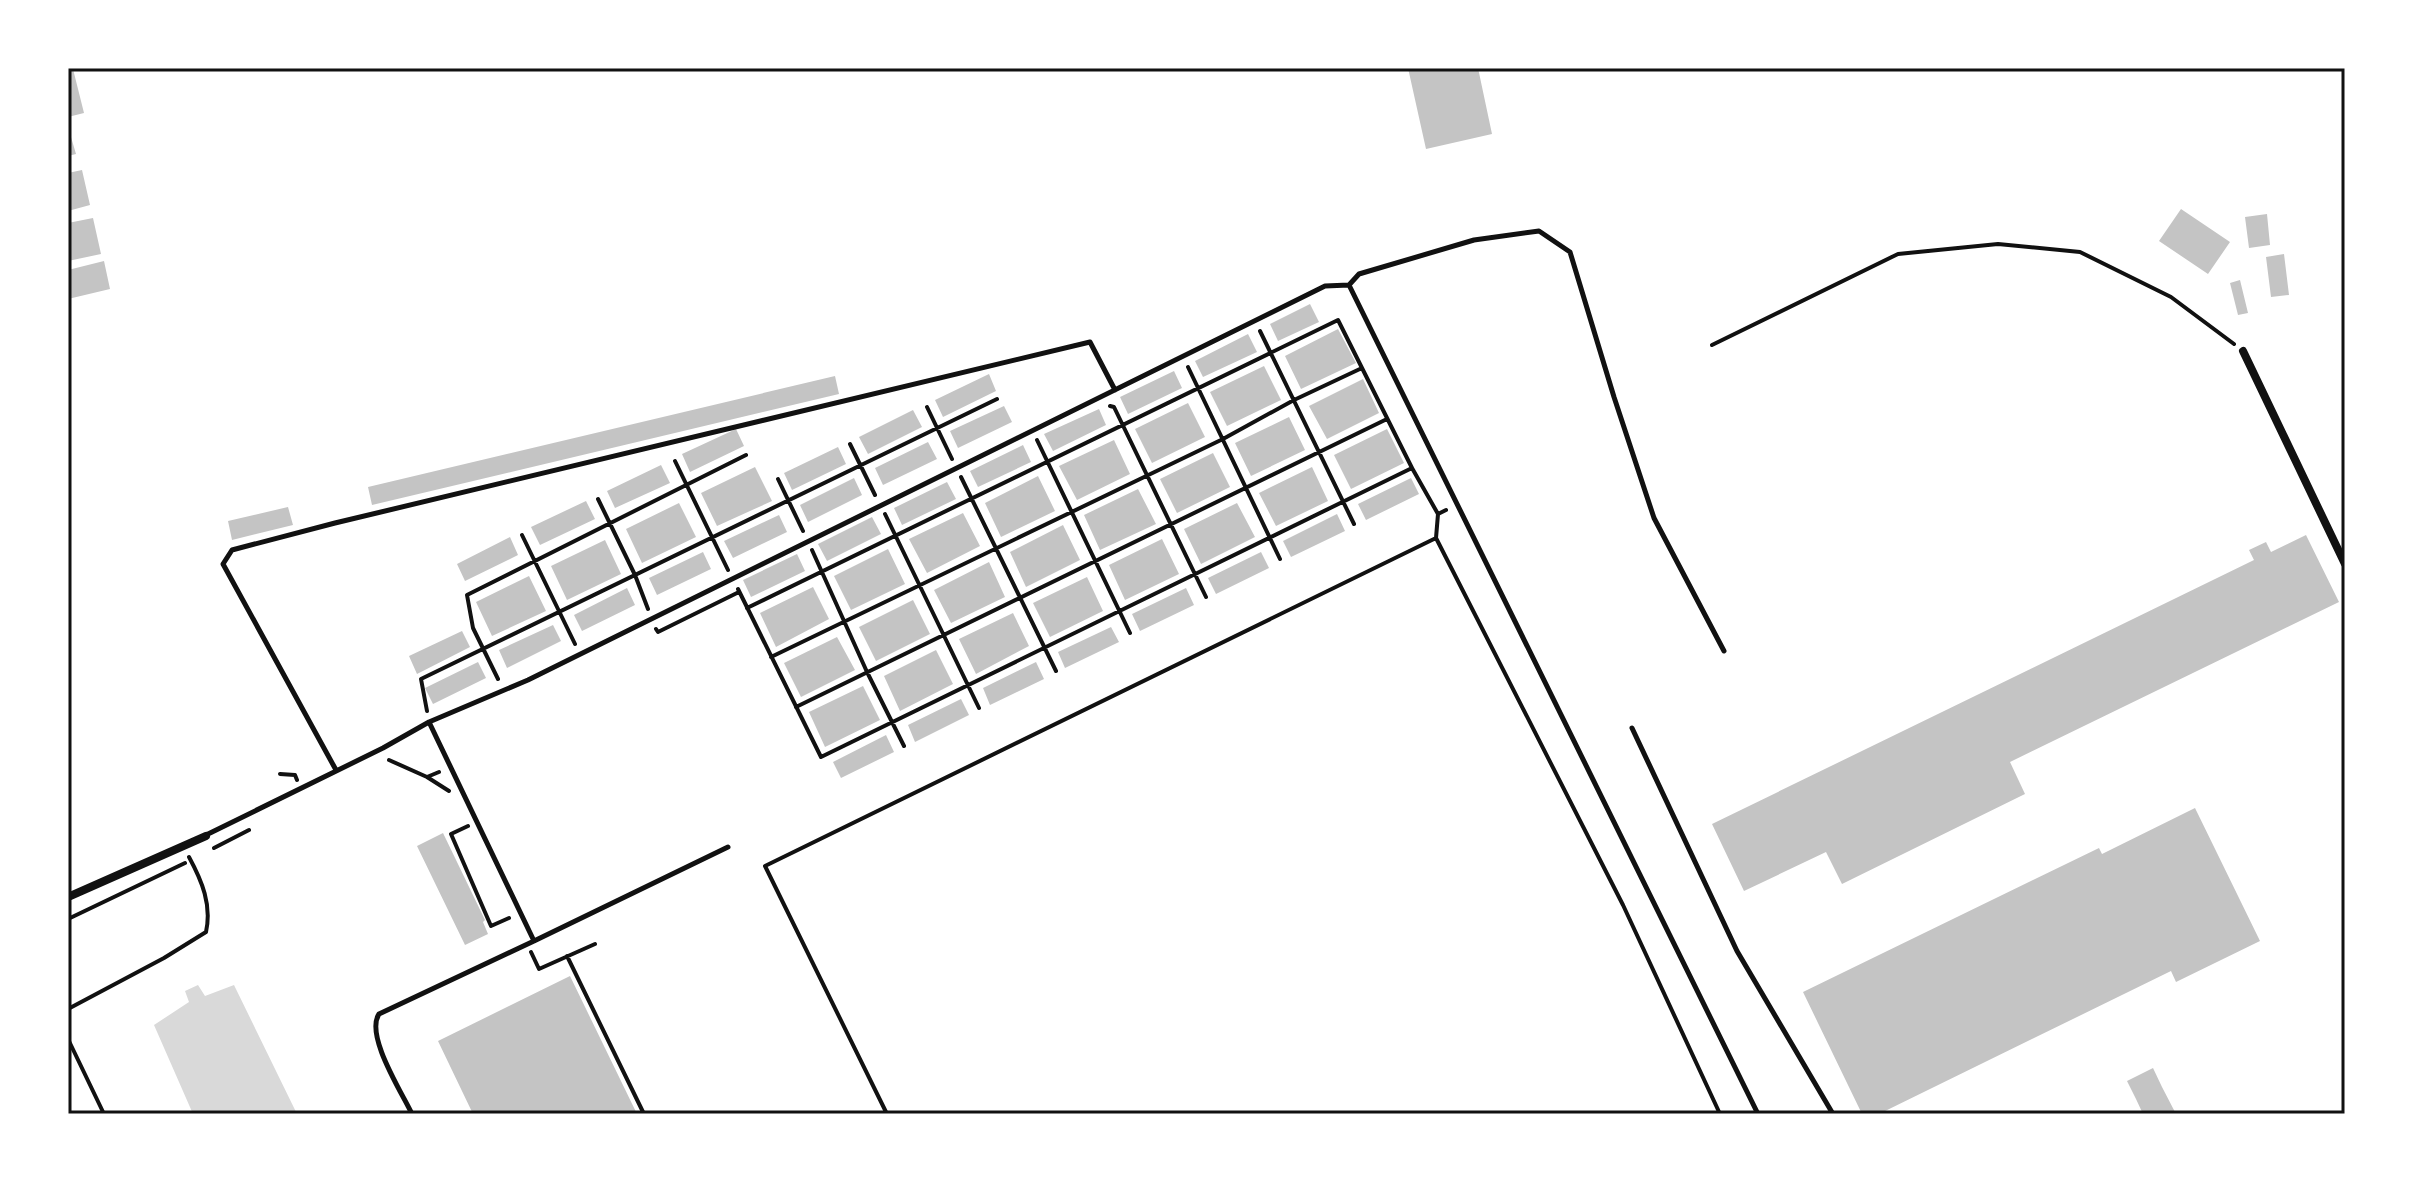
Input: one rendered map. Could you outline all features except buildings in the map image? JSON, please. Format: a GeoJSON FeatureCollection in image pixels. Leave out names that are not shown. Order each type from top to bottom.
{"type":"FeatureCollection","features":[{"type":"Feature","properties":{"kind":"street"},"geometry":{"type":"LineString","coordinates":[[2243,351],[2345,564]]}},
{"type":"Feature","properties":{"kind":"street"},"geometry":{"type":"LineString","coordinates":[[68,897],[206,836]]}},
{"type":"Feature","properties":{"kind":"lane"},"geometry":{"type":"LineString","coordinates":[[206,836],[429,722],[652,618],[1325,286],[1349,285],[1359,274],[1474,240],[1539,231],[1570,252],[1654,518],[1724,651]]}},
{"type":"Feature","properties":{"kind":"lane"},"geometry":{"type":"LineString","coordinates":[[1349,285],[1758,1114]]}},
{"type":"Feature","properties":{"kind":"lane"},"geometry":{"type":"LineString","coordinates":[[336,770],[223,564],[232,550],[1090,342],[1115,390]]}},
{"type":"Feature","properties":{"kind":"lane"},"geometry":{"type":"LineString","coordinates":[[429,722],[534,941]]}},
{"type":"Feature","properties":{"kind":"lane"},"geometry":{"type":"LineString","coordinates":[[1632,728],[1737,951],[1833,1114]]}},
{"type":"Feature","properties":{"kind":"lane"},"geometry":{"type":"LineString","coordinates":[[412,1114],[375,1036],[374,1021],[379,1014],[728,847]]}},
{"type":"Feature","properties":{"kind":"path"},"geometry":{"type":"LineString","coordinates":[[1712,345],[1898,254],[1998,244],[2080,252],[2171,297],[2243,351]]}},
{"type":"Feature","properties":{"kind":"path"},"geometry":{"type":"LineString","coordinates":[[747,608],[1338,320],[1438,514],[1436,538],[1623,905],[1720,1114]]}},
{"type":"Feature","properties":{"kind":"path"},"geometry":{"type":"LineString","coordinates":[[1255,322],[1354,524]]}},
{"type":"Feature","properties":{"kind":"path"},"geometry":{"type":"LineString","coordinates":[[1183,358],[1280,559]]}},
{"type":"Feature","properties":{"kind":"path"},"geometry":{"type":"LineString","coordinates":[[771,657],[1223,439],[1294,400],[1362,368]]}},
{"type":"Feature","properties":{"kind":"path"},"geometry":{"type":"LineString","coordinates":[[429,722],[421,679],[997,399]]}},
{"type":"Feature","properties":{"kind":"path"},"geometry":{"type":"LineString","coordinates":[[1087,404],[1114,407],[1206,597]]}},
{"type":"Feature","properties":{"kind":"path"},"geometry":{"type":"LineString","coordinates":[[927,407],[1056,671]]}},
{"type":"Feature","properties":{"kind":"path"},"geometry":{"type":"LineString","coordinates":[[796,707],[1387,419]]}},
{"type":"Feature","properties":{"kind":"path"},"geometry":{"type":"LineString","coordinates":[[1032,431],[1130,633]]}},
{"type":"Feature","properties":{"kind":"path"},"geometry":{"type":"LineString","coordinates":[[850,444],[979,708]]}},
{"type":"Feature","properties":{"kind":"path"},"geometry":{"type":"LineString","coordinates":[[503,690],[473,628],[467,595],[746,455]]}},
{"type":"Feature","properties":{"kind":"path"},"geometry":{"type":"LineString","coordinates":[[675,461],[821,757],[1412,468]]}},
{"type":"Feature","properties":{"kind":"path"},"geometry":{"type":"LineString","coordinates":[[778,479],[904,746]]}},
{"type":"Feature","properties":{"kind":"path"},"geometry":{"type":"LineString","coordinates":[[1438,514],[1446,509],[1452,492]]}},
{"type":"Feature","properties":{"kind":"path"},"geometry":{"type":"LineString","coordinates":[[598,499],[635,575],[658,632],[739,592]]}},
{"type":"Feature","properties":{"kind":"path"},"geometry":{"type":"LineString","coordinates":[[522,535],[580,653]]}},
{"type":"Feature","properties":{"kind":"path"},"geometry":{"type":"LineString","coordinates":[[887,1114],[765,866],[1436,538]]}},
{"type":"Feature","properties":{"kind":"path"},"geometry":{"type":"LineString","coordinates":[[376,766],[390,760],[427,777],[450,766]]}},
{"type":"Feature","properties":{"kind":"path"},"geometry":{"type":"LineString","coordinates":[[212,850],[251,829]]}},
{"type":"Feature","properties":{"kind":"path"},"geometry":{"type":"LineString","coordinates":[[68,1009],[206,932],[210,915],[205,891],[182,846]]}},
{"type":"Feature","properties":{"kind":"path"},"geometry":{"type":"LineString","coordinates":[[68,919],[201,855]]}},
{"type":"Feature","properties":{"kind":"path"},"geometry":{"type":"LineString","coordinates":[[567,956],[644,1114]]}},
{"type":"Feature","properties":{"kind":"path"},"geometry":{"type":"LineString","coordinates":[[68,1039],[104,1114]]}},
{"type":"Feature","properties":{"kind":"shaded area"},"geometry":{"type":"Polygon","coordinates":[[[198,985],[205,996],[234,985],[297,1114],[193,1114],[154,1025],[189,1002],[185,991],[198,985]]]}}]}
